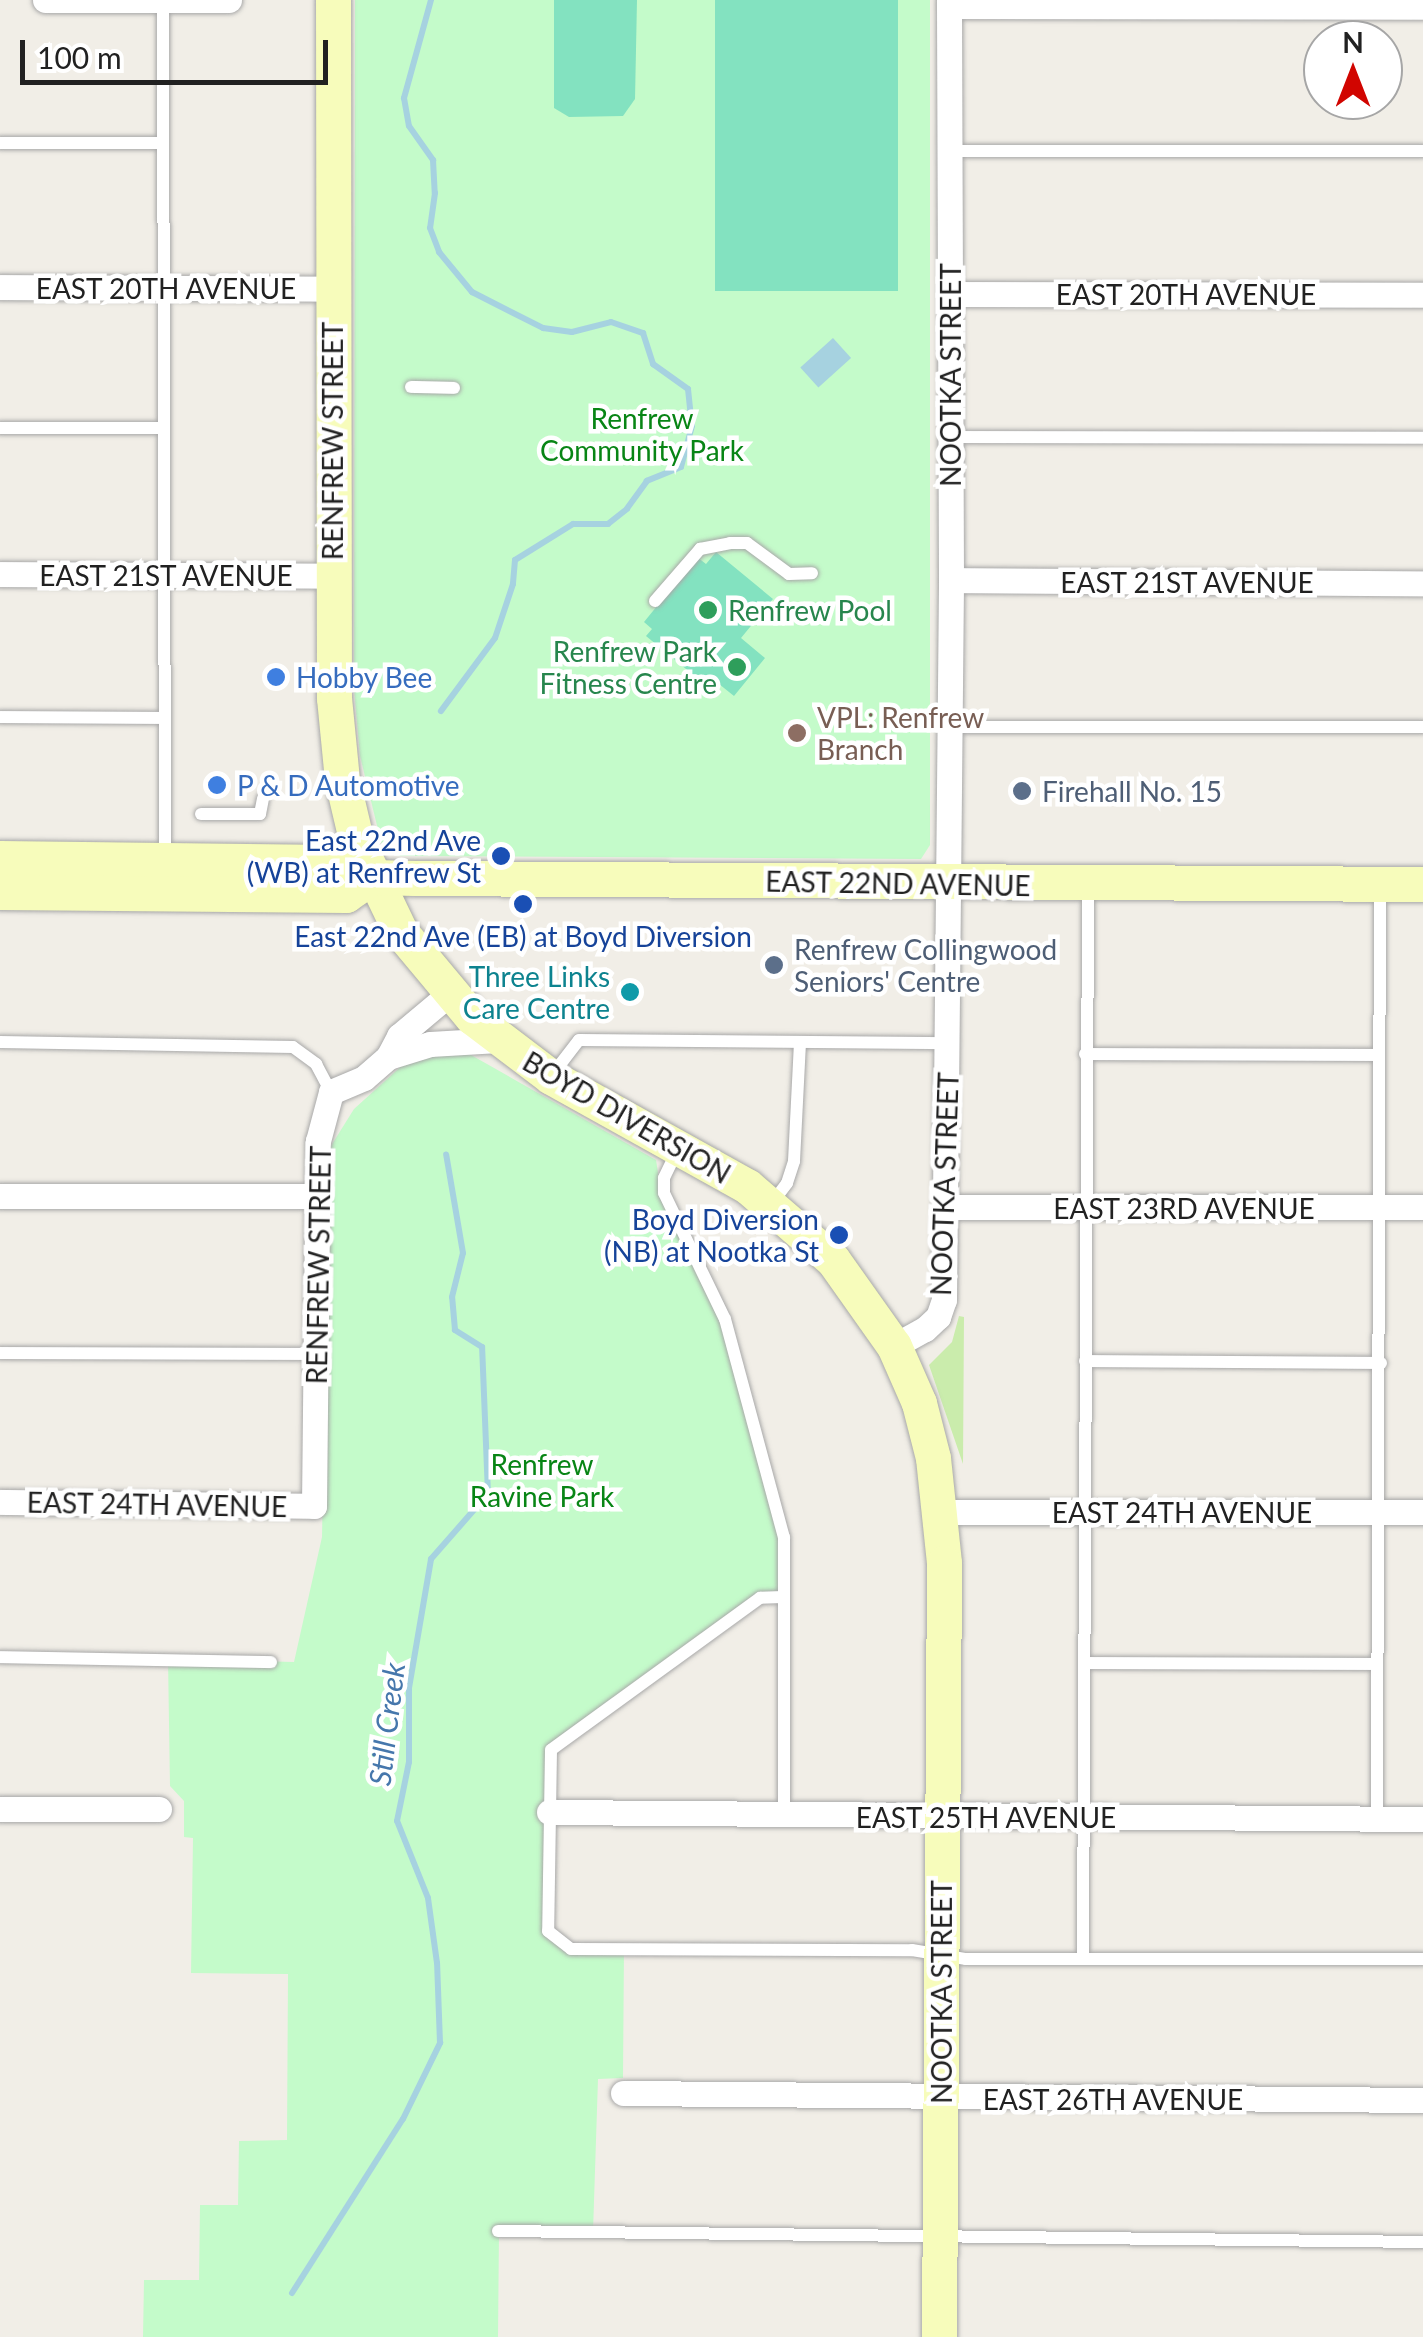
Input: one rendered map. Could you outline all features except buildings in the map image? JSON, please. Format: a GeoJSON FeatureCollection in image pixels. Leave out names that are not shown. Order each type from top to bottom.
{"type":"FeatureCollection","features":[{"type":"Feature","properties":{"kind":"street"},"geometry":{"type":"LineString","coordinates":[[45,0],[229,0]]}},
{"type":"Feature","properties":{"kind":"street","name":"RENFREW STREET"},"geometry":{"type":"LineString","coordinates":[[333,0],[332,576],[336,738],[356,840],[372,877]]}},
{"type":"Feature","properties":{"kind":"street"},"geometry":{"type":"LineString","coordinates":[[948,3],[1423,7]]}},
{"type":"Feature","properties":{"kind":"street","name":"NOOTKA STREET"},"geometry":{"type":"LineString","coordinates":[[938,2337],[941,1512],[919,1403],[894,1346],[938,1317],[944,1300],[951,580],[948,3]]}},
{"type":"Feature","properties":{"kind":"street","name":"EAST 20TH AVENUE"},"geometry":{"type":"LineString","coordinates":[[0,287],[332,289]]}},
{"type":"Feature","properties":{"kind":"street","name":"EAST 20TH AVENUE"},"geometry":{"type":"LineString","coordinates":[[950,294],[1423,295]]}},
{"type":"Feature","properties":{"kind":"street","name":"EAST 21ST AVENUE"},"geometry":{"type":"LineString","coordinates":[[0,574],[332,576]]}},
{"type":"Feature","properties":{"kind":"street","name":"EAST 21ST AVENUE"},"geometry":{"type":"LineString","coordinates":[[951,580],[1423,583]]}},
{"type":"Feature","properties":{"kind":"street","name":"EAST 22ND AVENUE"},"geometry":{"type":"LineString","coordinates":[[0,858],[330,862],[372,877],[1088,885],[1423,884]]}},
{"type":"Feature","properties":{"kind":"street","name":"EAST 22ND AVENUE"},"geometry":{"type":"LineString","coordinates":[[0,892],[346,895],[372,877]]}},
{"type":"Feature","properties":{"kind":"street","name":"BOYD DIVERSION"},"geometry":{"type":"LineString","coordinates":[[372,877],[400,931],[449,994],[498,1040],[550,1077],[679,1147],[772,1204],[833,1260],[894,1346]]}},
{"type":"Feature","properties":{"kind":"street"},"geometry":{"type":"LineString","coordinates":[[388,1058],[399,1036],[449,994]]}},
{"type":"Feature","properties":{"kind":"street"},"geometry":{"type":"LineString","coordinates":[[331,1092],[364,1078],[388,1058],[430,1044],[498,1040]]}},
{"type":"Feature","properties":{"kind":"street","name":"RENFREW STREET"},"geometry":{"type":"LineString","coordinates":[[314,1506],[318,1141],[331,1092]]}},
{"type":"Feature","properties":{"kind":"street"},"geometry":{"type":"LineString","coordinates":[[0,1196],[318,1196]]}},
{"type":"Feature","properties":{"kind":"street","name":"EAST 23RD AVENUE"},"geometry":{"type":"LineString","coordinates":[[946,1207],[1423,1207]]}},
{"type":"Feature","properties":{"kind":"street","name":"EAST 24TH AVENUE"},"geometry":{"type":"LineString","coordinates":[[0,1502],[314,1506]]}},
{"type":"Feature","properties":{"kind":"street","name":"EAST 24TH AVENUE"},"geometry":{"type":"LineString","coordinates":[[941,1512],[1423,1512]]}},
{"type":"Feature","properties":{"kind":"street"},"geometry":{"type":"LineString","coordinates":[[0,1809],[159,1809]]}},
{"type":"Feature","properties":{"kind":"street","name":"EAST 25TH AVENUE"},"geometry":{"type":"LineString","coordinates":[[549,1812],[1423,1819]]}},
{"type":"Feature","properties":{"kind":"street","name":"EAST 26TH AVENUE"},"geometry":{"type":"LineString","coordinates":[[622,2093],[941,2099],[1423,2100]]}},
{"type":"Feature","properties":{"kind":"lane"},"geometry":{"type":"LineString","coordinates":[[163,0],[165,859]]}},
{"type":"Feature","properties":{"kind":"lane"},"geometry":{"type":"LineString","coordinates":[[0,143],[162,143]]}},
{"type":"Feature","properties":{"kind":"lane"},"geometry":{"type":"LineString","coordinates":[[948,151],[1423,150]]}},
{"type":"Feature","properties":{"kind":"lane"},"geometry":{"type":"LineString","coordinates":[[411,387],[454,388]]}},
{"type":"Feature","properties":{"kind":"lane"},"geometry":{"type":"LineString","coordinates":[[0,428],[162,428]]}},
{"type":"Feature","properties":{"kind":"lane"},"geometry":{"type":"LineString","coordinates":[[950,437],[1423,438]]}},
{"type":"Feature","properties":{"kind":"lane"},"geometry":{"type":"LineString","coordinates":[[655,601],[700,549],[730,543],[747,543],[789,574],[812,573]]}},
{"type":"Feature","properties":{"kind":"lane"},"geometry":{"type":"LineString","coordinates":[[0,717],[165,718]]}},
{"type":"Feature","properties":{"kind":"lane"},"geometry":{"type":"LineString","coordinates":[[949,726],[1423,727]]}},
{"type":"Feature","properties":{"kind":"lane"},"geometry":{"type":"LineString","coordinates":[[201,814],[260,814],[263,798]]}},
{"type":"Feature","properties":{"kind":"lane"},"geometry":{"type":"LineString","coordinates":[[1376,1819],[1382,1207],[1378,1055],[1380,884]]}},
{"type":"Feature","properties":{"kind":"lane"},"geometry":{"type":"LineString","coordinates":[[1083,1956],[1088,885]]}},
{"type":"Feature","properties":{"kind":"lane"},"geometry":{"type":"LineString","coordinates":[[550,1077],[579,1040],[947,1043]]}},
{"type":"Feature","properties":{"kind":"lane"},"geometry":{"type":"LineString","coordinates":[[0,1042],[294,1047],[316,1064],[331,1092]]}},
{"type":"Feature","properties":{"kind":"lane"},"geometry":{"type":"LineString","coordinates":[[772,1204],[787,1183],[794,1161],[800,1042]]}},
{"type":"Feature","properties":{"kind":"lane"},"geometry":{"type":"LineString","coordinates":[[1085,1054],[1378,1055]]}},
{"type":"Feature","properties":{"kind":"lane"},"geometry":{"type":"LineString","coordinates":[[679,1147],[664,1178],[664,1193],[725,1319],[784,1537],[784,1816]]}},
{"type":"Feature","properties":{"kind":"lane"},"geometry":{"type":"LineString","coordinates":[[0,1353],[316,1354]]}},
{"type":"Feature","properties":{"kind":"lane"},"geometry":{"type":"LineString","coordinates":[[1085,1361],[1381,1363]]}},
{"type":"Feature","properties":{"kind":"lane"},"geometry":{"type":"LineString","coordinates":[[783,1597],[760,1598],[556,1742],[549,1760],[548,1931],[571,1949],[912,1950],[966,1960],[1083,1956],[1423,1959]]}},
{"type":"Feature","properties":{"kind":"lane"},"geometry":{"type":"LineString","coordinates":[[0,1657],[271,1662]]}},
{"type":"Feature","properties":{"kind":"lane"},"geometry":{"type":"LineString","coordinates":[[1086,1664],[1377,1664]]}},
{"type":"Feature","properties":{"kind":"lane"},"geometry":{"type":"LineString","coordinates":[[498,2232],[1423,2242]]}},
{"type":"Feature","properties":{"kind":"green space","name":"Renfrew Community Park"},"geometry":{"type":"Polygon","coordinates":[[[355,0],[930,0],[930,845],[921,859],[404,856],[393,855],[382,846],[360,756],[354,689],[355,0]]]}},
{"type":"Feature","properties":{"kind":"green space"},"geometry":{"type":"Polygon","coordinates":[[[554,0],[637,0],[635,99],[623,116],[569,117],[554,108],[554,0]]]}},
{"type":"Feature","properties":{"kind":"green space"},"geometry":{"type":"Polygon","coordinates":[[[715,0],[898,0],[898,291],[715,291],[715,0]]]}},
{"type":"Feature","properties":{"kind":"green space","name":"Renfrew Pool"},"geometry":{"type":"Polygon","coordinates":[[[716,552],[773,599],[741,638],[765,658],[734,696],[709,676],[703,683],[646,636],[652,629],[644,622],[697,557],[706,564],[716,552]]]}},
{"type":"Feature","properties":{"kind":"green space","name":"Renfrew Ravine Park"},"geometry":{"type":"Polygon","coordinates":[[[464,1051],[656,1160],[663,1204],[725,1319],[784,1537],[783,1597],[760,1598],[557,1742],[548,1931],[571,1949],[624,1949],[623,2078],[598,2079],[593,2232],[499,2232],[498,2337],[143,2337],[144,2280],[199,2280],[200,2205],[238,2205],[239,2141],[287,2140],[288,1974],[191,1973],[193,1838],[184,1837],[184,1801],[170,1786],[168,1659],[294,1662],[322,1537],[329,1149],[354,1109],[407,1061],[422,1053],[464,1051]]]}},
{"type":"Feature","properties":{"kind":"green space"},"geometry":{"type":"Polygon","coordinates":[[[959,1316],[964,1317],[963,1464],[929,1365],[952,1342],[959,1316]]]}},
{"type":"Feature","properties":{"kind":"water"},"geometry":{"type":"Polygon","coordinates":[[[833,338],[851,358],[818,388],[800,367],[833,338]]]}},
{"type":"Feature","properties":{"kind":"waterway","name":"Still Creek"},"geometry":{"type":"LineString","coordinates":[[431,0],[404,98],[409,126],[433,160],[435,193],[430,228],[439,252],[472,292],[543,328],[572,332],[611,322],[643,333],[653,364],[688,389],[692,426],[681,467],[647,481],[627,509],[608,524],[573,524],[515,560],[513,584],[495,638],[441,711]]}},
{"type":"Feature","properties":{"kind":"waterway","name":"Still Creek"},"geometry":{"type":"LineString","coordinates":[[292,2293],[403,2119],[440,2043],[437,1963],[428,1898],[397,1821],[409,1762],[409,1688],[431,1559],[488,1494],[482,1347],[455,1330],[452,1297],[463,1253],[446,1154]]}},
{"type":"Feature","properties":{"kind":"place","name":"Renfrew Pool"},"geometry":{"type":"Point","coordinates":[708,610]}},
{"type":"Feature","properties":{"kind":"place","name":"Renfrew Park Fitness Centre"},"geometry":{"type":"Point","coordinates":[737,667]}},
{"type":"Feature","properties":{"kind":"place","name":"Hobby Bee"},"geometry":{"type":"Point","coordinates":[276,677]}},
{"type":"Feature","properties":{"kind":"place","name":"VPL: Renfrew Branch"},"geometry":{"type":"Point","coordinates":[797,733]}},
{"type":"Feature","properties":{"kind":"place","name":"P & D Automotive"},"geometry":{"type":"Point","coordinates":[217,785]}},
{"type":"Feature","properties":{"kind":"place","name":"Firehall No. 15"},"geometry":{"type":"Point","coordinates":[1022,791]}},
{"type":"Feature","properties":{"kind":"place","name":"East 22nd Ave (WB) at Renfrew St"},"geometry":{"type":"Point","coordinates":[501,856]}},
{"type":"Feature","properties":{"kind":"place","name":"East 22nd Ave (EB) at Boyd Diversion"},"geometry":{"type":"Point","coordinates":[523,904]}},
{"type":"Feature","properties":{"kind":"place","name":"Renfrew Collingwood Seniors' Centre"},"geometry":{"type":"Point","coordinates":[774,965]}},
{"type":"Feature","properties":{"kind":"place","name":"Three Links Care Centre"},"geometry":{"type":"Point","coordinates":[630,992]}},
{"type":"Feature","properties":{"kind":"place","name":"Boyd Diversion (NB) at Nootka St"},"geometry":{"type":"Point","coordinates":[839,1235]}}]}
